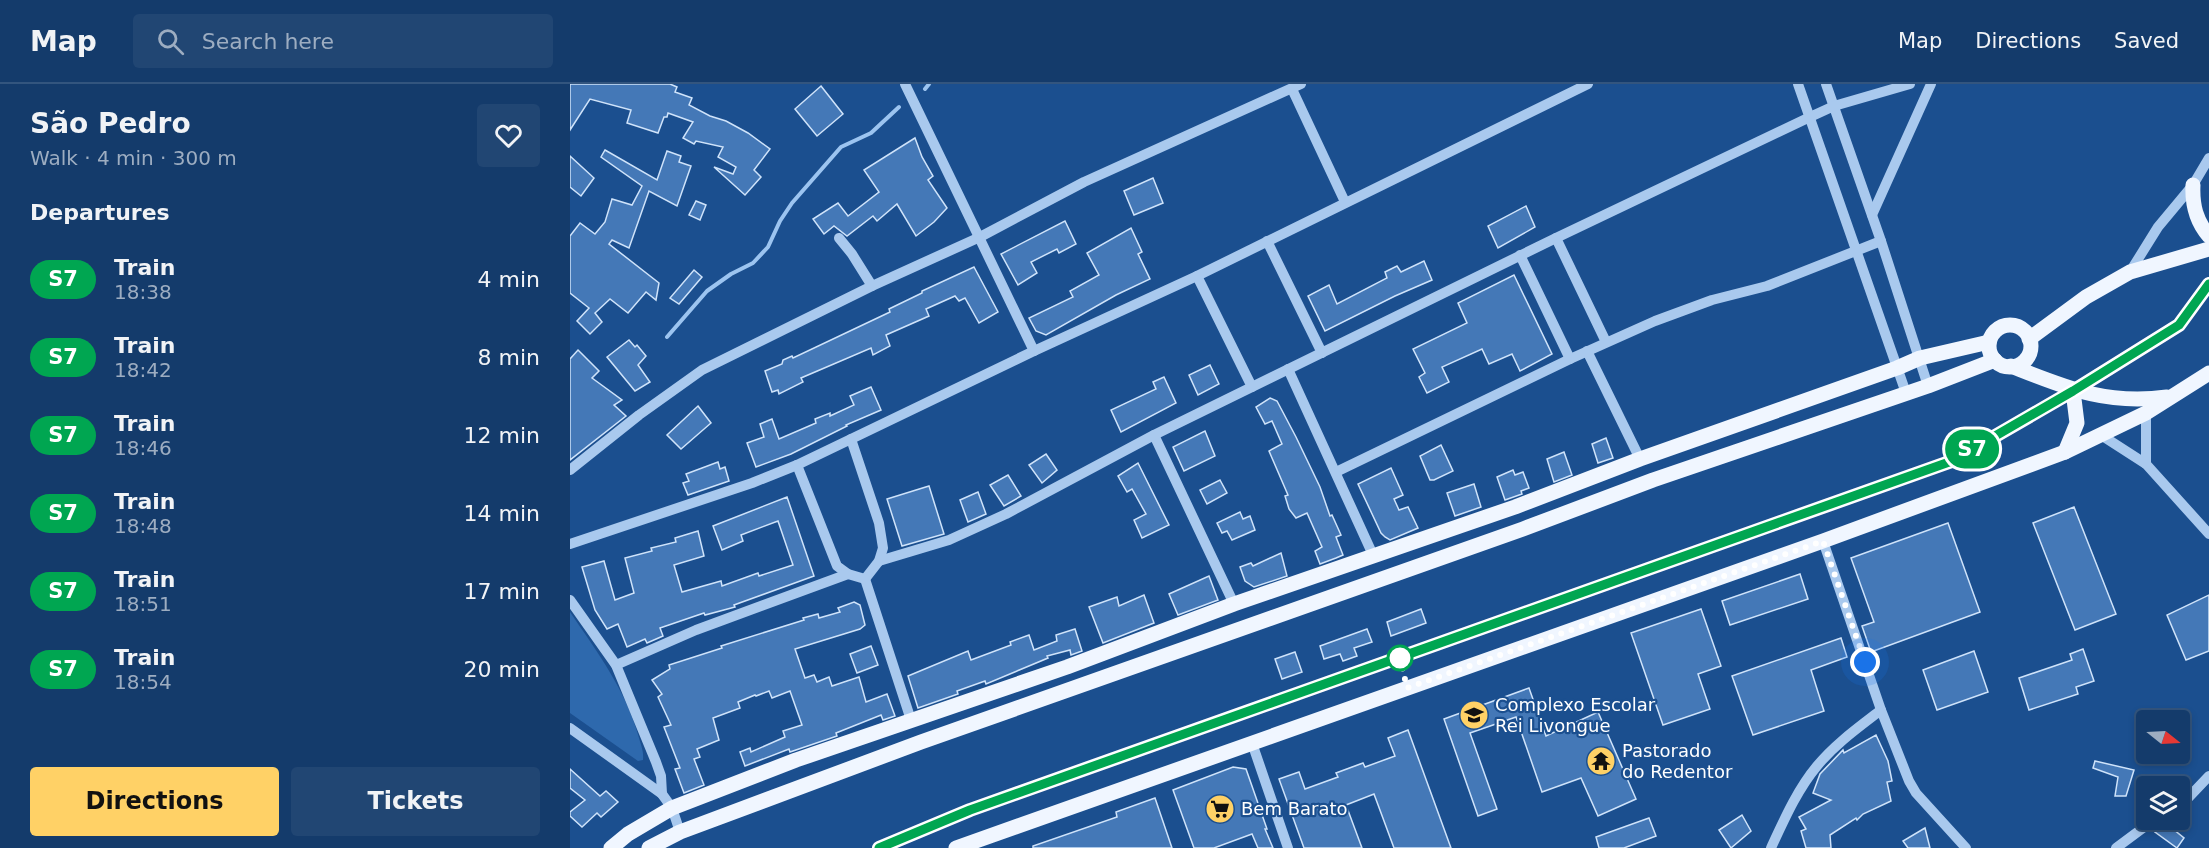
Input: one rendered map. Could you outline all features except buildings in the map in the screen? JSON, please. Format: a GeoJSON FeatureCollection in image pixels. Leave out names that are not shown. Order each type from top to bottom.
{"type":"FeatureCollection","features":[{"type":"Feature","properties":{"kind":"main road"},"geometry":{"type":"LineString","coordinates":[[2193,184],[2193,208],[2199,223],[2209,236]]}},
{"type":"Feature","properties":{"kind":"main road"},"geometry":{"type":"LineString","coordinates":[[2029,339],[2086,297],[2130,272],[2209,249]]}},
{"type":"Feature","properties":{"kind":"main road"},"geometry":{"type":"LineString","coordinates":[[2011,366],[2023,362],[2030,351],[2029,339],[2021,328],[2008,325],[1995,330],[1989,342],[1989,349],[1999,364],[2011,366],[2073,391],[2134,400],[2173,397]]}},
{"type":"Feature","properties":{"kind":"main road"},"geometry":{"type":"LineString","coordinates":[[610,848],[628,834],[672,808],[796,760],[1067,667],[1234,604],[1515,507],[1640,459],[1920,358],[1989,342]]}},
{"type":"Feature","properties":{"kind":"main road"},"geometry":{"type":"LineString","coordinates":[[649,848],[680,832],[808,783],[1523,529],[1653,480],[1928,386],[1995,360]]}},
{"type":"Feature","properties":{"kind":"main road"},"geometry":{"type":"LineString","coordinates":[[956,848],[1823,541],[2065,452],[2146,413],[2209,373]]}},
{"type":"Feature","properties":{"kind":"main road"},"geometry":{"type":"LineString","coordinates":[[2065,452],[2078,423],[2073,391]]}},
{"type":"Feature","properties":{"kind":"main road"},"geometry":{"type":"LineString","coordinates":[[1770,413],[1778,436]]}},
{"type":"Feature","properties":{"kind":"main road"},"geometry":{"type":"LineString","coordinates":[[1515,507],[1523,529]]}},
{"type":"Feature","properties":{"kind":"main road"},"geometry":{"type":"LineString","coordinates":[[1067,667],[1075,688]]}},
{"type":"Feature","properties":{"kind":"main road"},"geometry":{"type":"LineString","coordinates":[[796,760],[808,783]]}},
{"type":"Feature","properties":{"kind":"street"},"geometry":{"type":"LineString","coordinates":[[905,84],[1034,351]]}},
{"type":"Feature","properties":{"kind":"street"},"geometry":{"type":"LineString","coordinates":[[570,544],[621,525],[752,483],[797,465],[1034,351],[1197,276],[1588,84]]}},
{"type":"Feature","properties":{"kind":"street"},"geometry":{"type":"LineString","coordinates":[[1798,84],[1906,393]]}},
{"type":"Feature","properties":{"kind":"street"},"geometry":{"type":"LineString","coordinates":[[1826,84],[1881,241],[1928,386]]}},
{"type":"Feature","properties":{"kind":"street"},"geometry":{"type":"LineString","coordinates":[[879,561],[949,540],[1006,514],[1155,435],[1288,369],[1809,117],[1834,106],[1910,84]]}},
{"type":"Feature","properties":{"kind":"street"},"geometry":{"type":"LineString","coordinates":[[1872,215],[1931,84]]}},
{"type":"Feature","properties":{"kind":"street"},"geometry":{"type":"LineString","coordinates":[[570,470],[639,415],[702,370],[872,286],[980,237],[1084,182],[1297,86],[1345,202]]}},
{"type":"Feature","properties":{"kind":"street"},"geometry":{"type":"LineString","coordinates":[[2130,272],[2158,227],[2193,184],[2209,158]]}},
{"type":"Feature","properties":{"kind":"street"},"geometry":{"type":"LineString","coordinates":[[839,238],[872,286]]}},
{"type":"Feature","properties":{"kind":"street"},"geometry":{"type":"LineString","coordinates":[[1556,238],[1606,342]]}},
{"type":"Feature","properties":{"kind":"street"},"geometry":{"type":"LineString","coordinates":[[1268,241],[1322,353]]}},
{"type":"Feature","properties":{"kind":"street"},"geometry":{"type":"LineString","coordinates":[[1336,472],[1570,359],[1655,321],[1712,300],[1767,286],[1881,241]]}},
{"type":"Feature","properties":{"kind":"street"},"geometry":{"type":"LineString","coordinates":[[1520,255],[1570,359]]}},
{"type":"Feature","properties":{"kind":"street"},"geometry":{"type":"LineString","coordinates":[[1197,276],[1252,387]]}},
{"type":"Feature","properties":{"kind":"street"},"geometry":{"type":"LineString","coordinates":[[1587,351],[1640,459]]}},
{"type":"Feature","properties":{"kind":"street"},"geometry":{"type":"LineString","coordinates":[[1288,369],[1373,555]]}},
{"type":"Feature","properties":{"kind":"street"},"geometry":{"type":"LineString","coordinates":[[2146,413],[2146,464]]}},
{"type":"Feature","properties":{"kind":"street"},"geometry":{"type":"LineString","coordinates":[[1155,435],[1234,604]]}},
{"type":"Feature","properties":{"kind":"street"},"geometry":{"type":"LineString","coordinates":[[2100,435],[2146,464],[2209,534]]}},
{"type":"Feature","properties":{"kind":"street"},"geometry":{"type":"LineString","coordinates":[[851,439],[879,523],[883,548],[879,561],[866,579]]}},
{"type":"Feature","properties":{"kind":"street"},"geometry":{"type":"LineString","coordinates":[[797,465],[837,566],[848,574],[866,579]]}},
{"type":"Feature","properties":{"kind":"street"},"geometry":{"type":"LineString","coordinates":[[1823,541],[1881,710],[1909,781],[1916,793],[1966,848]]}},
{"type":"Feature","properties":{"kind":"street"},"geometry":{"type":"LineString","coordinates":[[616,665],[696,630],[848,574]]}},
{"type":"Feature","properties":{"kind":"street"},"geometry":{"type":"LineString","coordinates":[[866,579],[911,720]]}},
{"type":"Feature","properties":{"kind":"street"},"geometry":{"type":"LineString","coordinates":[[570,600],[616,665],[656,762],[661,776],[663,794]]}},
{"type":"Feature","properties":{"kind":"street"},"geometry":{"type":"LineString","coordinates":[[1771,848],[1791,805],[1816,766],[1838,744],[1881,710]]}},
{"type":"Feature","properties":{"kind":"street"},"geometry":{"type":"LineString","coordinates":[[570,728],[663,794],[672,808],[680,832]]}},
{"type":"Feature","properties":{"kind":"street"},"geometry":{"type":"LineString","coordinates":[[1252,743],[1288,848]]}},
{"type":"Feature","properties":{"kind":"street"},"geometry":{"type":"LineString","coordinates":[[2190,794],[2209,776]]}},
{"type":"Feature","properties":{"kind":"street"},"geometry":{"type":"LineString","coordinates":[[2116,848],[2140,830]]}},
{"type":"Feature","properties":{"kind":"shaded area"},"geometry":{"type":"Polygon","coordinates":[[[570,612],[610,672],[627,704],[641,746],[643,760],[638,761],[570,713],[570,612]]]}},
{"type":"Feature","properties":{"kind":"waterway"},"geometry":{"type":"LineString","coordinates":[[925,89],[929,84]]}},
{"type":"Feature","properties":{"kind":"waterway"},"geometry":{"type":"LineString","coordinates":[[667,337],[707,291],[731,274],[753,263],[768,247],[780,221],[792,203],[841,147],[871,133],[899,107]]}},
{"type":"Feature","properties":{"kind":"railway"},"geometry":{"type":"LineString","coordinates":[[879,848],[970,810],[1952,461],[2073,391],[2179,325],[2209,284]]}},
{"type":"Feature","properties":{"kind":"train","name":"S7"},"geometry":{"type":"LineString","coordinates":[[879,848],[970,810],[1952,461],[2073,391],[2179,325],[2209,284]]}},
{"type":"Feature","properties":{"kind":"place","name":"Complexo Escolar Rei Livongue"},"geometry":{"type":"Point","coordinates":[1474,715]}},
{"type":"Feature","properties":{"kind":"place","name":"Pastorado do Redentor"},"geometry":{"type":"Point","coordinates":[1601,761]}},
{"type":"Feature","properties":{"kind":"place","name":"Bem Barato"},"geometry":{"type":"Point","coordinates":[1220,809]}},
{"type":"Feature","properties":{"kind":"route"},"geometry":{"type":"LineString","coordinates":[[1400,658],[1407,688],[1823,541],[1865,662]]}}]}
